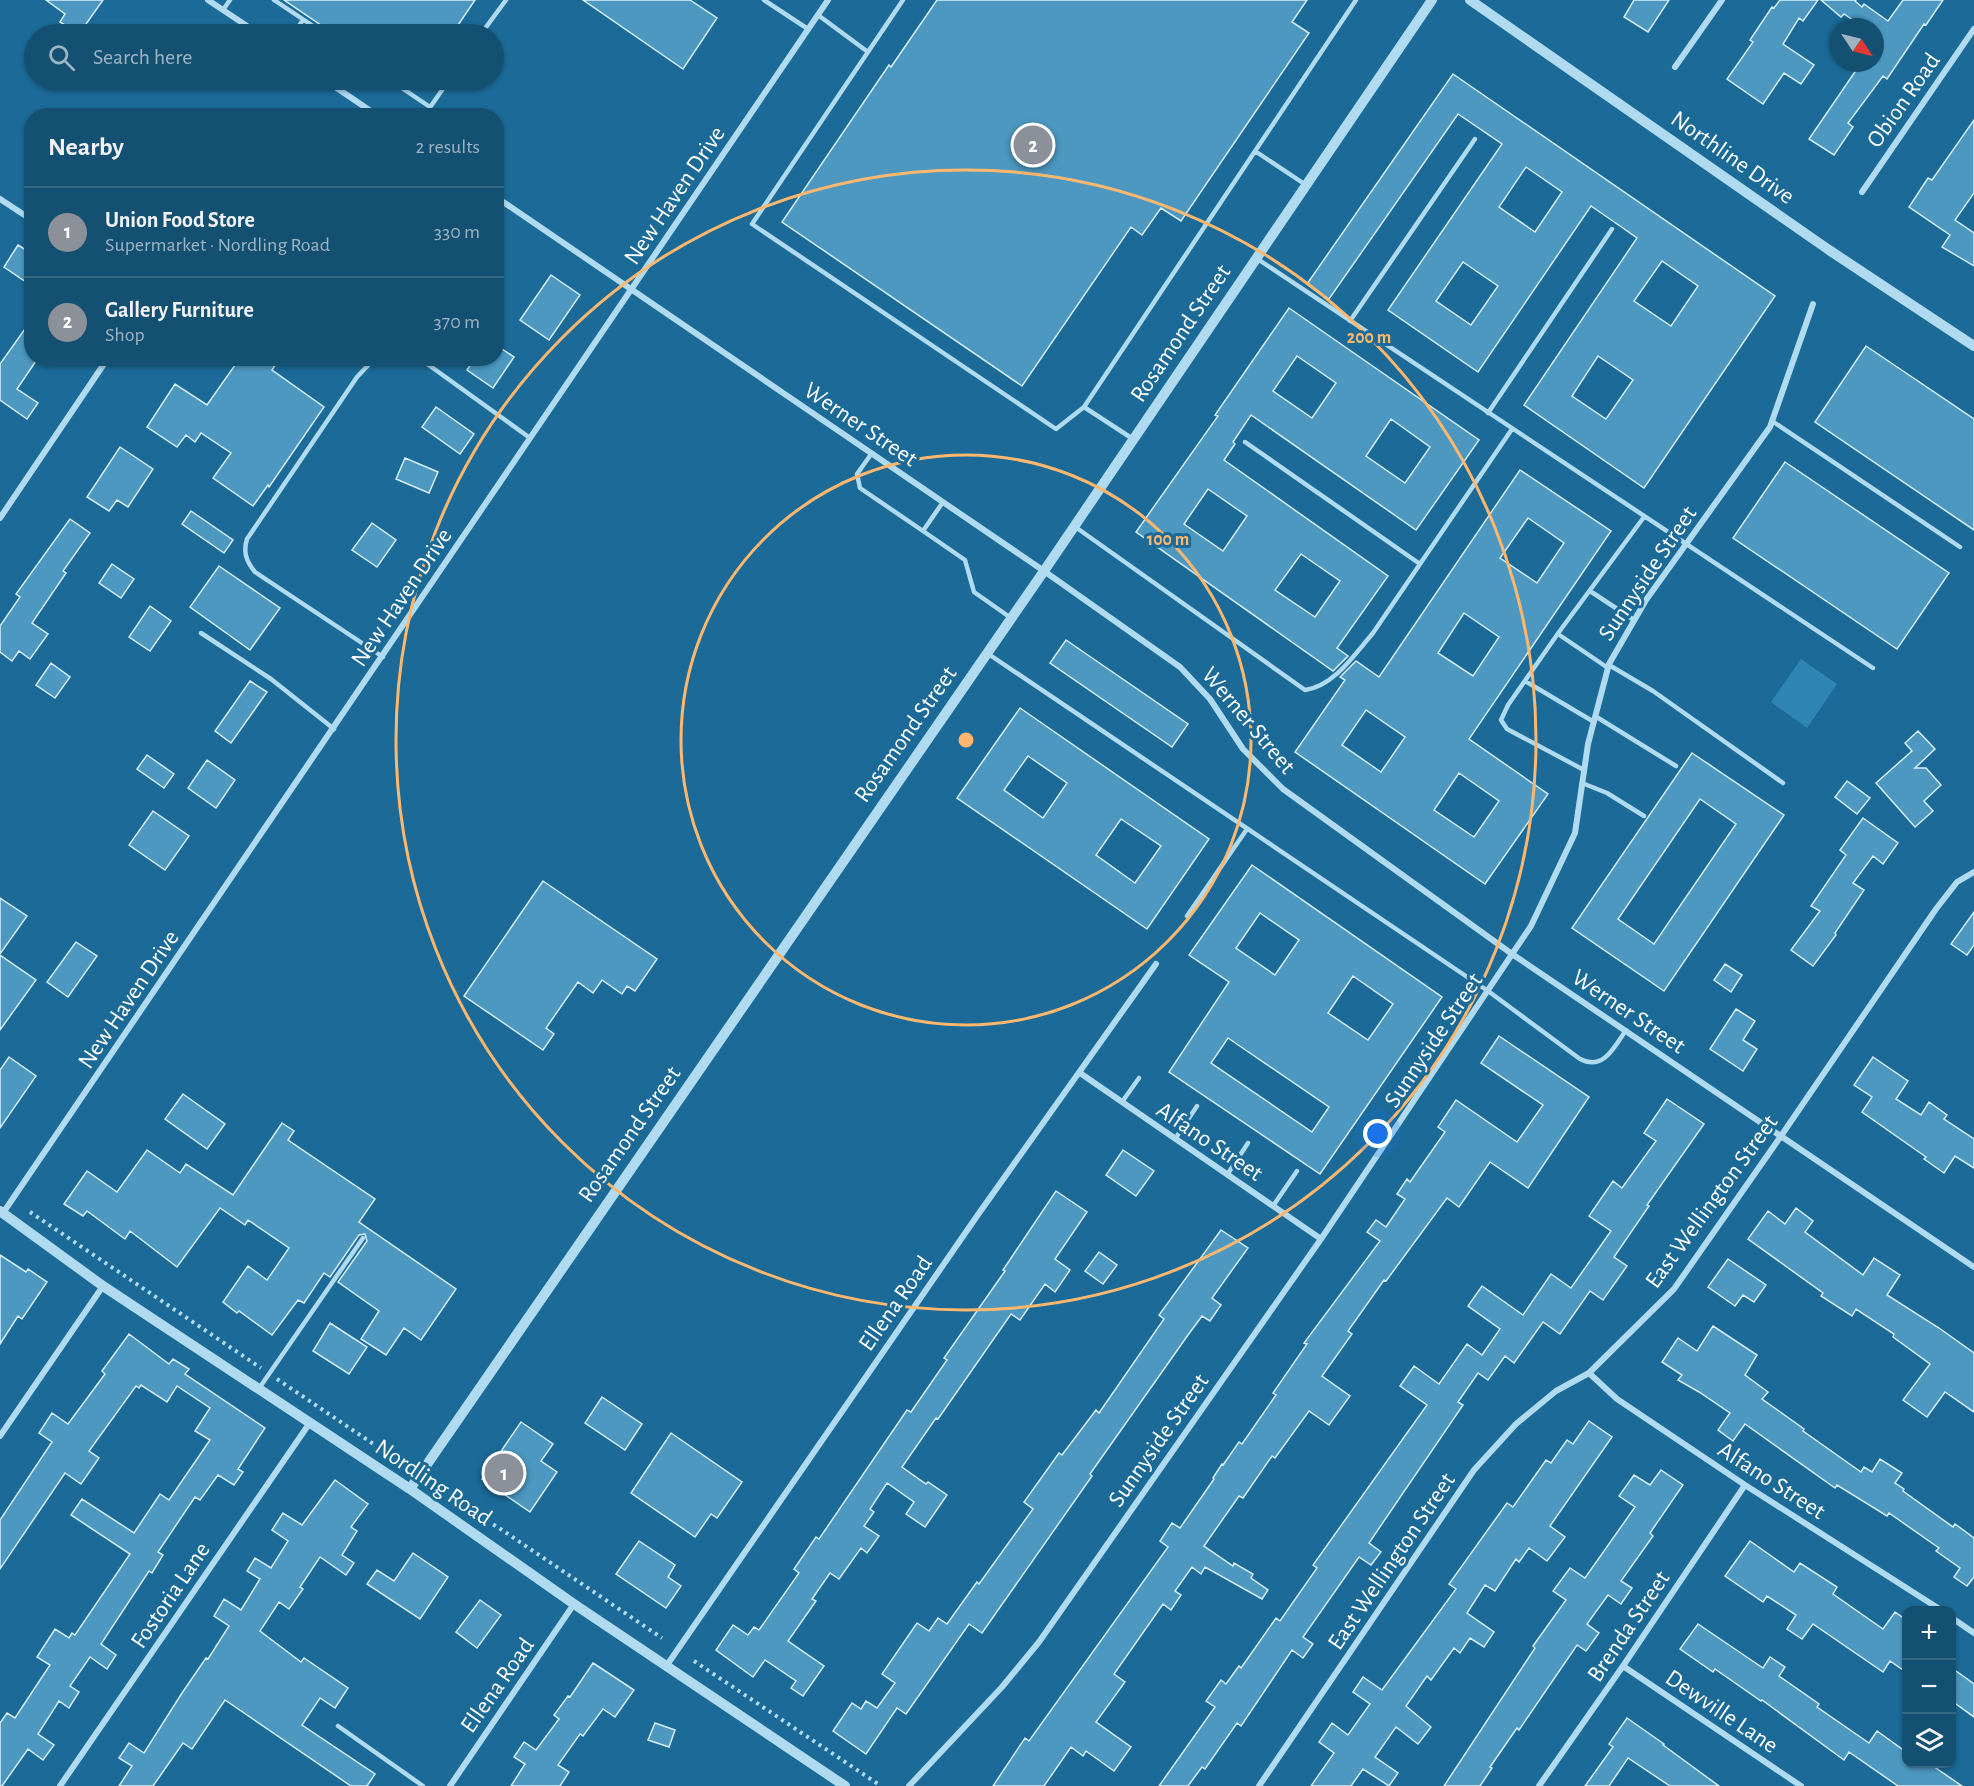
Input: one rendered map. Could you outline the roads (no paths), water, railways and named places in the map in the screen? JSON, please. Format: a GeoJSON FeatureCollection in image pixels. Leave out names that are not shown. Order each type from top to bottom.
{"type":"FeatureCollection","features":[{"type":"Feature","properties":{"kind":"street"},"geometry":{"type":"LineString","coordinates":[[208,0],[244,24]]}},
{"type":"Feature","properties":{"kind":"street","name":"New Haven Drive"},"geometry":{"type":"LineString","coordinates":[[1,1212],[334,729],[828,0]]}},
{"type":"Feature","properties":{"kind":"street","name":"Northline Drive"},"geometry":{"type":"LineString","coordinates":[[1470,0],[1839,257],[1974,346]]}},
{"type":"Feature","properties":{"kind":"street"},"geometry":{"type":"LineString","coordinates":[[1676,67],[1722,0]]}},
{"type":"Feature","properties":{"kind":"street","name":"Rosamond Street"},"geometry":{"type":"LineString","coordinates":[[410,1489],[1044,571],[1429,1]]}},
{"type":"Feature","properties":{"kind":"street","name":"Obion Road"},"geometry":{"type":"LineString","coordinates":[[1862,192],[1974,29]]}},
{"type":"Feature","properties":{"kind":"street"},"geometry":{"type":"LineString","coordinates":[[341,90],[367,108]]}},
{"type":"Feature","properties":{"kind":"street"},"geometry":{"type":"LineString","coordinates":[[0,199],[24,215]]}},
{"type":"Feature","properties":{"kind":"street","name":"Werner Street"},"geometry":{"type":"LineString","coordinates":[[504,202],[1044,571],[1180,667],[1210,699],[1243,748],[1283,789],[1512,954],[1974,1268]]}},
{"type":"Feature","properties":{"kind":"street","name":"Sunnyside Street"},"geometry":{"type":"LineString","coordinates":[[909,1786],[994,1696],[1039,1642],[1320,1239],[1531,926],[1575,833],[1594,719],[1608,666],[1646,600],[1772,421],[1813,304]]}},
{"type":"Feature","properties":{"kind":"street"},"geometry":{"type":"LineString","coordinates":[[0,518],[103,366]]}},
{"type":"Feature","properties":{"kind":"street","name":"East Wellington Street"},"geometry":{"type":"LineString","coordinates":[[1259,1786],[1474,1470],[1516,1424],[1556,1391],[1589,1372],[1674,1289],[1936,909],[1957,882],[1974,872]]}},
{"type":"Feature","properties":{"kind":"street","name":"Ellena Road"},"geometry":{"type":"LineString","coordinates":[[667,1665],[977,1216],[1156,964]]}},
{"type":"Feature","properties":{"kind":"street","name":"Alfano Street"},"geometry":{"type":"LineString","coordinates":[[1080,1073],[1320,1239]]}},
{"type":"Feature","properties":{"kind":"street","name":"Nordling Road"},"geometry":{"type":"LineString","coordinates":[[1,1212],[103,1286],[410,1489],[574,1604],[845,1786]]}},
{"type":"Feature","properties":{"kind":"street"},"geometry":{"type":"LineString","coordinates":[[0,1436],[103,1286]]}},
{"type":"Feature","properties":{"kind":"street","name":"Alfano Street"},"geometry":{"type":"LineString","coordinates":[[1589,1372],[1617,1399],[1744,1485],[1933,1606]]}},
{"type":"Feature","properties":{"kind":"street","name":"Fostoria Lane"},"geometry":{"type":"LineString","coordinates":[[60,1786],[309,1424]]}},
{"type":"Feature","properties":{"kind":"street","name":"Brenda Street"},"geometry":{"type":"LineString","coordinates":[[1539,1786],[1623,1666],[1744,1485]]}},
{"type":"Feature","properties":{"kind":"street","name":"Ellena Road"},"geometry":{"type":"LineString","coordinates":[[450,1786],[574,1604]]}},
{"type":"Feature","properties":{"kind":"street"},"geometry":{"type":"LineString","coordinates":[[1956,1621],[1974,1633]]}},
{"type":"Feature","properties":{"kind":"street","name":"Dewville Lane"},"geometry":{"type":"LineString","coordinates":[[1623,1666],[1801,1786]]}},
{"type":"Feature","properties":{"kind":"lane"},"geometry":{"type":"LineString","coordinates":[[223,10],[230,0]]}},
{"type":"Feature","properties":{"kind":"lane"},"geometry":{"type":"LineString","coordinates":[[274,0],[309,24]]}},
{"type":"Feature","properties":{"kind":"lane"},"geometry":{"type":"LineString","coordinates":[[488,24],[506,0]]}},
{"type":"Feature","properties":{"kind":"lane"},"geometry":{"type":"LineString","coordinates":[[764,0],[808,29]]}},
{"type":"Feature","properties":{"kind":"lane"},"geometry":{"type":"LineString","coordinates":[[903,0],[752,224],[1056,429],[1084,407],[1356,0]]}},
{"type":"Feature","properties":{"kind":"lane"},"geometry":{"type":"LineString","coordinates":[[818,15],[868,52]]}},
{"type":"Feature","properties":{"kind":"lane"},"geometry":{"type":"LineString","coordinates":[[300,24],[303,20]]}},
{"type":"Feature","properties":{"kind":"lane"},"geometry":{"type":"LineString","coordinates":[[405,90],[430,107],[442,90]]}},
{"type":"Feature","properties":{"kind":"lane"},"geometry":{"type":"LineString","coordinates":[[1350,321],[1475,139]]}},
{"type":"Feature","properties":{"kind":"lane"},"geometry":{"type":"LineString","coordinates":[[1255,151],[1306,185]]}},
{"type":"Feature","properties":{"kind":"lane"},"geometry":{"type":"LineString","coordinates":[[1488,413],[1612,229]]}},
{"type":"Feature","properties":{"kind":"lane"},"geometry":{"type":"LineString","coordinates":[[1256,258],[1873,668]]}},
{"type":"Feature","properties":{"kind":"lane"},"geometry":{"type":"LineString","coordinates":[[367,366],[357,377],[247,539],[245,550],[249,565],[255,572],[383,657]]}},
{"type":"Feature","properties":{"kind":"lane"},"geometry":{"type":"LineString","coordinates":[[430,366],[530,438]]}},
{"type":"Feature","properties":{"kind":"lane"},"geometry":{"type":"LineString","coordinates":[[1084,407],[1133,439]]}},
{"type":"Feature","properties":{"kind":"lane"},"geometry":{"type":"LineString","coordinates":[[1772,421],[1960,547]]}},
{"type":"Feature","properties":{"kind":"lane"},"geometry":{"type":"LineString","coordinates":[[1074,526],[1305,690],[1317,688],[1346,664],[1373,633],[1512,429]]}},
{"type":"Feature","properties":{"kind":"lane"},"geometry":{"type":"LineString","coordinates":[[1245,442],[1420,564]]}},
{"type":"Feature","properties":{"kind":"lane"},"geometry":{"type":"LineString","coordinates":[[872,453],[857,474],[860,488],[965,560],[974,592],[1011,618]]}},
{"type":"Feature","properties":{"kind":"lane"},"geometry":{"type":"LineString","coordinates":[[923,531],[943,502]]}},
{"type":"Feature","properties":{"kind":"lane"},"geometry":{"type":"LineString","coordinates":[[1584,770],[1507,729],[1502,720],[1508,705],[1644,517]]}},
{"type":"Feature","properties":{"kind":"lane"},"geometry":{"type":"LineString","coordinates":[[1590,591],[1634,620]]}},
{"type":"Feature","properties":{"kind":"lane"},"geometry":{"type":"LineString","coordinates":[[201,633],[271,679],[334,729]]}},
{"type":"Feature","properties":{"kind":"lane"},"geometry":{"type":"LineString","coordinates":[[1558,634],[1653,691],[1784,783]]}},
{"type":"Feature","properties":{"kind":"lane"},"geometry":{"type":"LineString","coordinates":[[987,653],[1488,991],[1588,1063],[1596,1063],[1605,1058],[1626,1030]]}},
{"type":"Feature","properties":{"kind":"lane"},"geometry":{"type":"LineString","coordinates":[[1525,681],[1676,766]]}},
{"type":"Feature","properties":{"kind":"lane"},"geometry":{"type":"LineString","coordinates":[[1582,783],[1607,794],[1644,816]]}},
{"type":"Feature","properties":{"kind":"lane"},"geometry":{"type":"LineString","coordinates":[[1187,916],[1247,829]]}},
{"type":"Feature","properties":{"kind":"lane"},"geometry":{"type":"LineString","coordinates":[[1122,1102],[1140,1078]]}},
{"type":"Feature","properties":{"kind":"lane"},"geometry":{"type":"LineString","coordinates":[[1175,1139],[1197,1106]]}},
{"type":"Feature","properties":{"kind":"lane"},"geometry":{"type":"LineString","coordinates":[[1227,1175],[1248,1143]]}},
{"type":"Feature","properties":{"kind":"lane"},"geometry":{"type":"LineString","coordinates":[[1273,1206],[1297,1171]]}},
{"type":"Feature","properties":{"kind":"lane"},"geometry":{"type":"LineString","coordinates":[[258,1390],[363,1238]]}},
{"type":"Feature","properties":{"kind":"lane"},"geometry":{"type":"LineString","coordinates":[[338,1726],[423,1786]]}},
{"type":"Feature","properties":{"kind":"place","name":"Gallery Furniture"},"geometry":{"type":"Point","coordinates":[1033,145]}},
{"type":"Feature","properties":{"kind":"place","name":"Union Food Store"},"geometry":{"type":"Point","coordinates":[504,1473]}}]}
